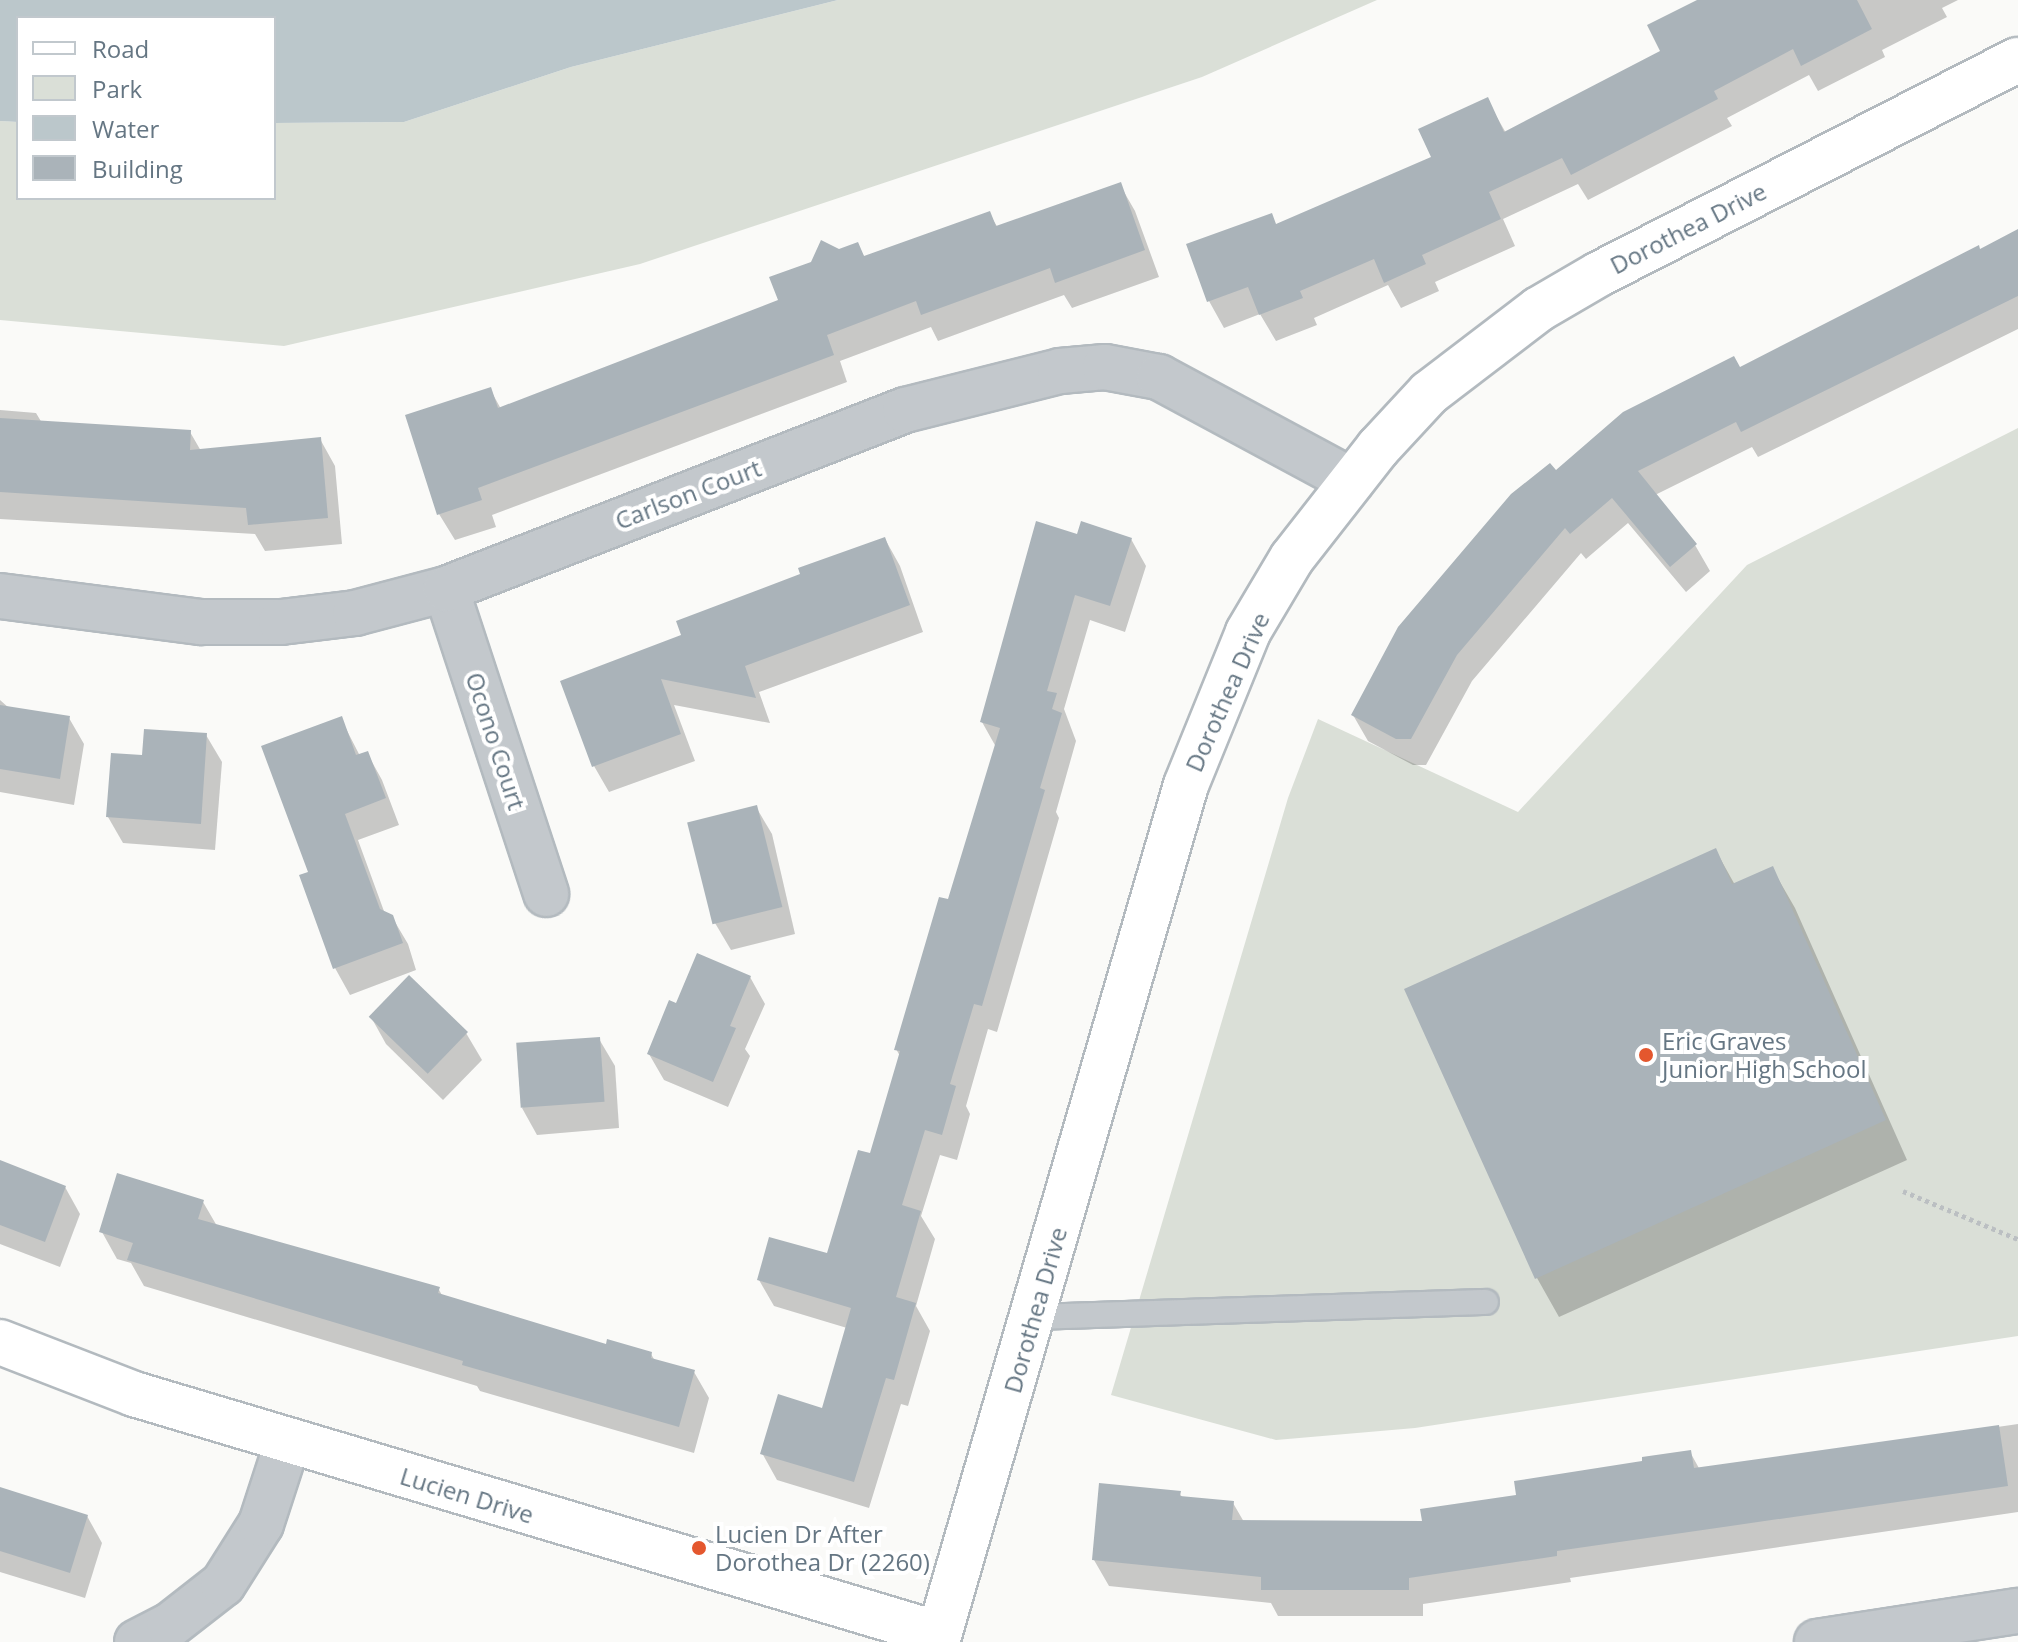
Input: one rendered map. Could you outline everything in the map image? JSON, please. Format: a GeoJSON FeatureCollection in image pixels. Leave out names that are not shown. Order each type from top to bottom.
{"type":"FeatureCollection","features":[{"type":"Feature","properties":{"kind":"street","name":"Dorothea Drive"},"geometry":{"type":"LineString","coordinates":[[947,1639],[1032,1317],[1186,785],[1248,632],[1292,558],[1352,481],[1429,393],[1539,309],[1599,274],[2018,60]]}},
{"type":"Feature","properties":{"kind":"street","name":"Carlson Court"},"geometry":{"type":"LineString","coordinates":[[0,596],[201,622],[281,622],[355,613],[446,589],[905,410],[1060,371],[1105,367],[1159,377],[1352,481]]}},
{"type":"Feature","properties":{"kind":"street","name":"Ocono Court"},"geometry":{"type":"LineString","coordinates":[[446,589],[546,894]]}},
{"type":"Feature","properties":{"kind":"street","name":"Lucien Drive"},"geometry":{"type":"LineString","coordinates":[[0,1342],[134,1394],[947,1639]]}},
{"type":"Feature","properties":{"kind":"street"},"geometry":{"type":"LineString","coordinates":[[137,1642],[169,1626],[223,1584],[261,1524],[288,1441]]}},
{"type":"Feature","properties":{"kind":"street"},"geometry":{"type":"LineString","coordinates":[[1817,1642],[2018,1611]]}},
{"type":"Feature","properties":{"kind":"lane"},"geometry":{"type":"LineString","coordinates":[[1032,1317],[1486,1302]]}},
{"type":"Feature","properties":{"kind":"path"},"geometry":{"type":"LineString","coordinates":[[1903,1191],[2018,1239]]}},
{"type":"Feature","properties":{"kind":"green space"},"geometry":{"type":"Polygon","coordinates":[[[838,0],[1377,0],[1202,77],[640,264],[284,346],[0,320],[0,121],[16,122],[16,200],[276,200],[276,123],[404,122],[571,67],[838,0]]]}},
{"type":"Feature","properties":{"kind":"green space"},"geometry":{"type":"Polygon","coordinates":[[[2018,428],[2018,1336],[1415,1428],[1276,1440],[1111,1395],[1288,798],[1318,719],[1518,812],[1747,565],[2018,428]]]}},
{"type":"Feature","properties":{"kind":"water"},"geometry":{"type":"Polygon","coordinates":[[[0,0],[838,0],[571,67],[404,122],[276,123],[276,16],[16,16],[16,122],[0,121],[0,0]]]}},
{"type":"Feature","properties":{"kind":"building"},"geometry":{"type":"Polygon","coordinates":[[[1697,0],[1857,0],[1872,29],[1801,66],[1793,49],[1714,91],[1718,99],[1571,175],[1562,158],[1489,192],[1501,219],[1422,255],[1426,264],[1384,283],[1374,259],[1300,291],[1303,298],[1259,315],[1248,287],[1207,302],[1186,244],[1272,213],[1276,224],[1431,157],[1418,129],[1488,97],[1504,132],[1660,51],[1647,25],[1697,0]]]}},
{"type":"Feature","properties":{"kind":"building"},"geometry":{"type":"Polygon","coordinates":[[[1121,182],[1145,250],[1055,283],[1050,268],[921,315],[916,301],[827,335],[834,355],[478,488],[482,500],[437,515],[405,415],[491,387],[498,408],[778,300],[769,277],[811,262],[821,240],[839,249],[858,242],[864,256],[990,211],[996,226],[1121,182]]]}},
{"type":"Feature","properties":{"kind":"building"},"geometry":{"type":"Polygon","coordinates":[[[2018,229],[2018,296],[1741,432],[1736,422],[1638,471],[1697,544],[1670,567],[1612,498],[1570,534],[1565,528],[1457,655],[1411,739],[1396,739],[1351,715],[1398,627],[1511,494],[1550,463],[1556,470],[1623,412],[1734,356],[1740,367],[1979,245],[1980,249],[2018,229]]]}},
{"type":"Feature","properties":{"kind":"building"},"geometry":{"type":"Polygon","coordinates":[[[0,418],[191,430],[190,450],[321,437],[328,518],[248,525],[246,508],[0,492],[0,418]]]}},
{"type":"Feature","properties":{"kind":"building"},"geometry":{"type":"Polygon","coordinates":[[[1036,521],[1077,534],[1081,521],[1132,538],[1110,606],[1075,595],[1047,691],[1057,693],[1052,709],[1062,713],[1040,788],[1045,790],[982,1006],[974,1004],[950,1084],[956,1086],[942,1135],[925,1130],[902,1205],[921,1211],[896,1297],[916,1303],[894,1380],[886,1378],[854,1482],[760,1454],[778,1394],[822,1408],[851,1308],[757,1280],[769,1237],[827,1253],[858,1150],[870,1153],[900,1051],[894,1050],[939,897],[948,899],[1000,728],[980,722],[1036,521]]]}},
{"type":"Feature","properties":{"kind":"building"},"geometry":{"type":"Polygon","coordinates":[[[885,537],[910,605],[745,666],[756,698],[661,679],[681,734],[592,767],[560,681],[681,635],[676,621],[800,574],[798,568],[885,537]]]}},
{"type":"Feature","properties":{"kind":"building"},"geometry":{"type":"Polygon","coordinates":[[[0,705],[70,716],[60,779],[0,769],[0,705]]]}},
{"type":"Feature","properties":{"kind":"building"},"geometry":{"type":"Polygon","coordinates":[[[342,716],[356,755],[368,751],[386,798],[345,814],[380,909],[393,915],[403,943],[333,969],[299,875],[308,872],[261,746],[342,716]]]}},
{"type":"Feature","properties":{"kind":"building"},"geometry":{"type":"Polygon","coordinates":[[[144,729],[207,733],[201,824],[106,817],[111,753],[142,755],[144,729]]]}},
{"type":"Feature","properties":{"kind":"building"},"geometry":{"type":"Polygon","coordinates":[[[757,805],[782,907],[713,924],[687,822],[757,805]]]}},
{"type":"Feature","properties":{"kind":"building","name":"Eric Graves Junior High School"},"geometry":{"type":"Polygon","coordinates":[[[1716,848],[1732,884],[1773,866],[1886,1120],[1535,1279],[1404,989],[1716,848]]]}},
{"type":"Feature","properties":{"kind":"building"},"geometry":{"type":"Polygon","coordinates":[[[697,953],[751,976],[730,1026],[736,1028],[713,1082],[647,1054],[669,1000],[676,1003],[697,953]]]}},
{"type":"Feature","properties":{"kind":"building"},"geometry":{"type":"Polygon","coordinates":[[[409,975],[468,1032],[428,1074],[369,1017],[409,975]]]}},
{"type":"Feature","properties":{"kind":"building"},"geometry":{"type":"Polygon","coordinates":[[[600,1037],[605,1102],[521,1108],[516,1043],[600,1037]]]}},
{"type":"Feature","properties":{"kind":"building"},"geometry":{"type":"Polygon","coordinates":[[[0,1160],[66,1186],[45,1242],[0,1225],[0,1160]]]}},
{"type":"Feature","properties":{"kind":"building"},"geometry":{"type":"Polygon","coordinates":[[[117,1173],[204,1200],[198,1219],[440,1287],[438,1293],[606,1344],[607,1339],[652,1352],[651,1358],[695,1370],[679,1427],[462,1365],[463,1361],[127,1260],[133,1243],[99,1232],[117,1173]]]}},
{"type":"Feature","properties":{"kind":"building"},"geometry":{"type":"Polygon","coordinates":[[[1999,1425],[2008,1486],[1557,1551],[1557,1556],[1409,1578],[1409,1590],[1261,1590],[1261,1577],[1092,1560],[1099,1483],[1181,1491],[1180,1496],[1234,1501],[1232,1520],[1422,1521],[1420,1509],[1516,1495],[1514,1481],[1642,1461],[1642,1457],[1691,1450],[1694,1468],[1999,1425]]]}},
{"type":"Feature","properties":{"kind":"building"},"geometry":{"type":"Polygon","coordinates":[[[0,1487],[88,1515],[70,1573],[0,1551],[0,1487]]]}},
{"type":"Feature","properties":{"kind":"place","name":"Eric Graves Junior High School"},"geometry":{"type":"Point","coordinates":[1646,1055]}},
{"type":"Feature","properties":{"kind":"place","name":"Lucien Dr After Dorothea Dr (2260)"},"geometry":{"type":"Point","coordinates":[699,1548]}}]}
